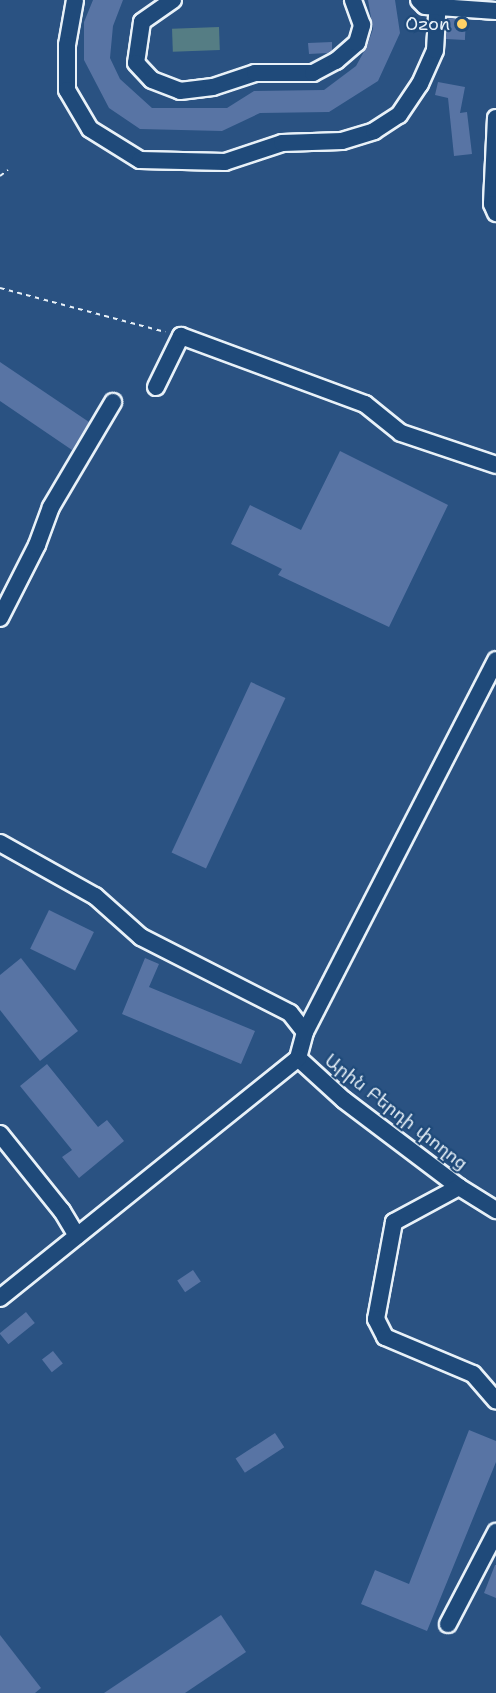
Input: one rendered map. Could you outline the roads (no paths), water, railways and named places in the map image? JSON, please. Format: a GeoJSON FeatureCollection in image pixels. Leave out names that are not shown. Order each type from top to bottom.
{"type":"FeatureCollection","features":[{"type":"Feature","properties":{"kind":"street"},"geometry":{"type":"LineString","coordinates":[[75,0],[67,45],[67,90],[90,129],[140,160],[225,162],[282,143],[342,141],[374,131],[399,116],[420,84],[435,50],[438,3]]}},
{"type":"Feature","properties":{"kind":"street"},"geometry":{"type":"LineString","coordinates":[[173,0],[142,22],[136,63],[152,80],[180,91],[213,87],[255,73],[313,73],[336,61],[357,43],[362,25],[353,0]]}},
{"type":"Feature","properties":{"kind":"street"},"geometry":{"type":"LineString","coordinates":[[419,0],[425,6],[438,3],[496,11]]}},
{"type":"Feature","properties":{"kind":"street"},"geometry":{"type":"LineString","coordinates":[[496,118],[492,204],[496,213]]}},
{"type":"Feature","properties":{"kind":"street"},"geometry":{"type":"LineString","coordinates":[[156,387],[181,336],[365,404],[401,433],[496,465]]}},
{"type":"Feature","properties":{"kind":"street"},"geometry":{"type":"LineString","coordinates":[[0,618],[37,545],[51,507],[113,402]]}},
{"type":"Feature","properties":{"kind":"street","name":"Արին Բերդի փողոց"},"geometry":{"type":"LineString","coordinates":[[496,660],[305,1032],[298,1058],[344,1100],[459,1187],[496,1210]]}},
{"type":"Feature","properties":{"kind":"street"},"geometry":{"type":"LineString","coordinates":[[0,843],[95,896],[141,936],[290,1013],[305,1032]]}},
{"type":"Feature","properties":{"kind":"street"},"geometry":{"type":"LineString","coordinates":[[0,1298],[298,1058]]}},
{"type":"Feature","properties":{"kind":"street"},"geometry":{"type":"LineString","coordinates":[[0,1134],[62,1211],[77,1236]]}},
{"type":"Feature","properties":{"kind":"street"},"geometry":{"type":"LineString","coordinates":[[459,1187],[394,1222],[376,1319],[385,1337],[473,1374],[496,1400]]}},
{"type":"Feature","properties":{"kind":"street"},"geometry":{"type":"LineString","coordinates":[[448,1624],[496,1532]]}},
{"type":"Feature","properties":{"kind":"place","name":"Ozon"},"geometry":{"type":"Point","coordinates":[462,24]}}]}
